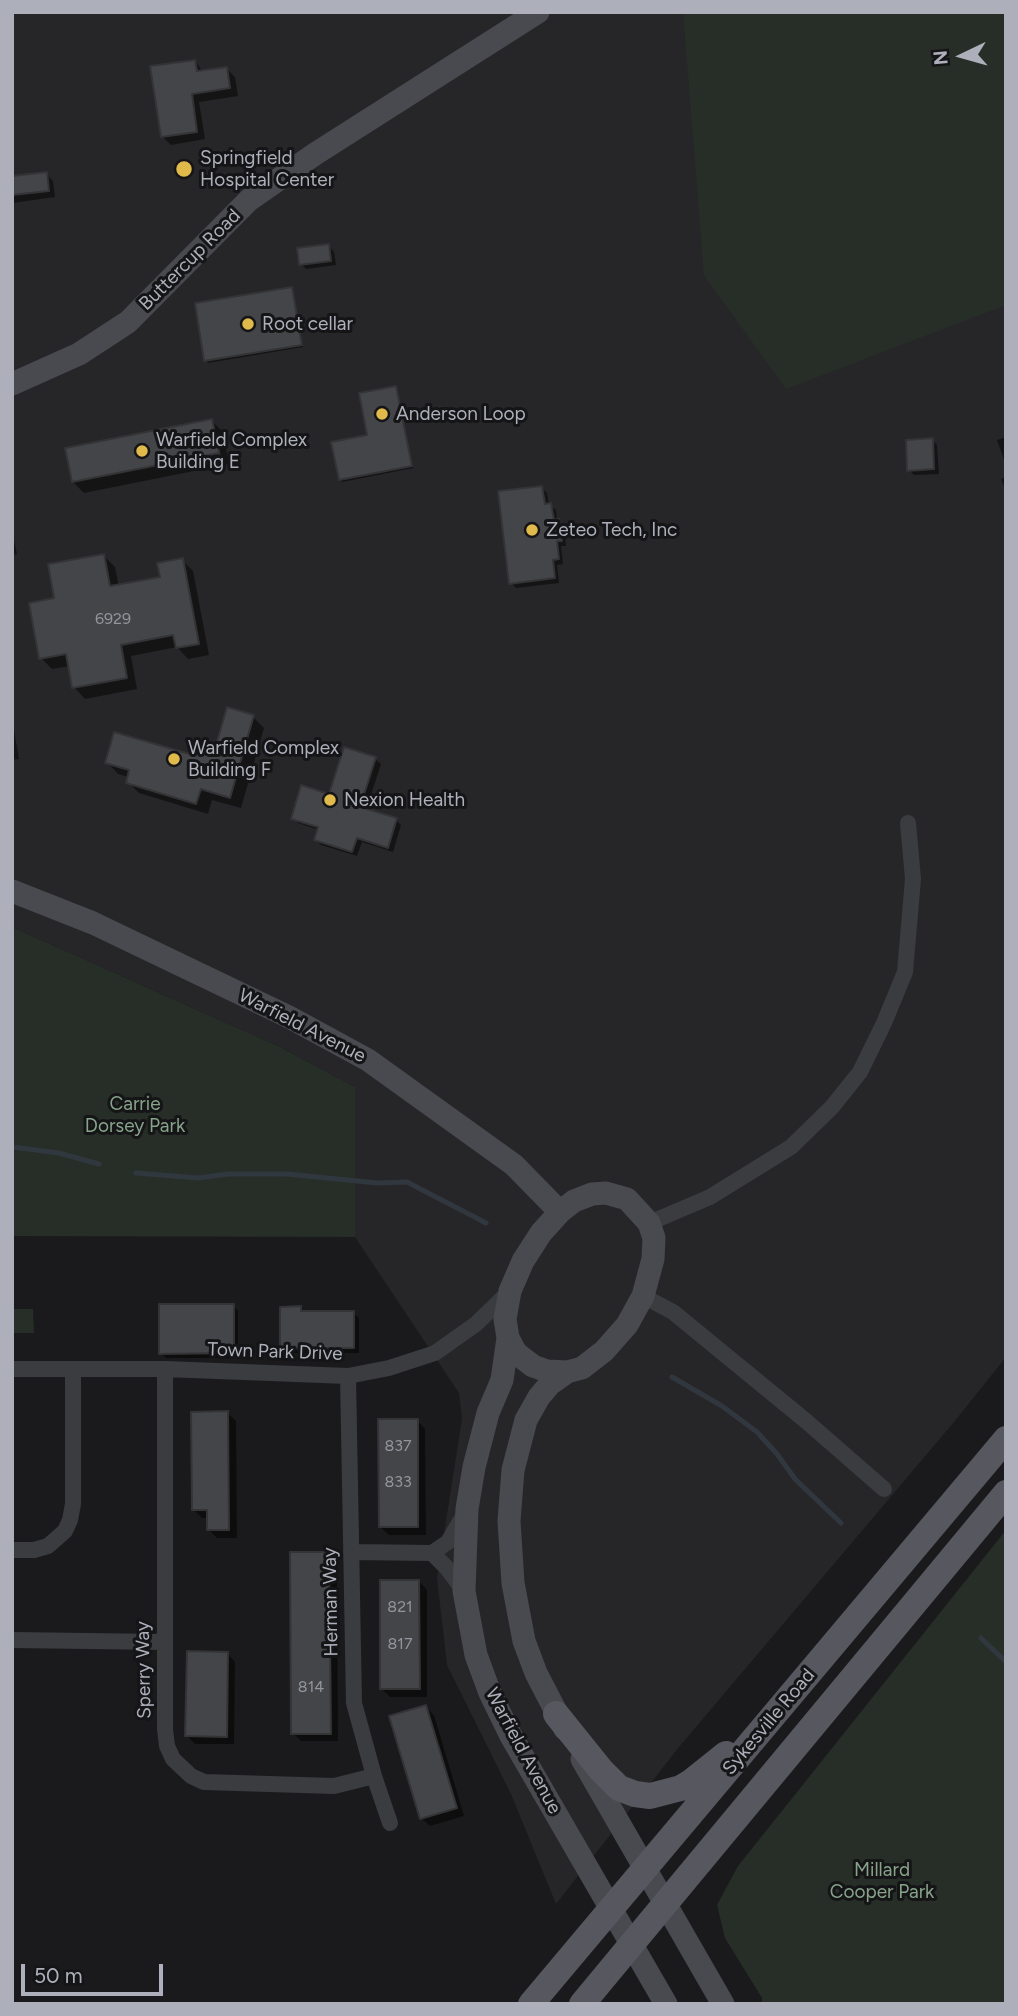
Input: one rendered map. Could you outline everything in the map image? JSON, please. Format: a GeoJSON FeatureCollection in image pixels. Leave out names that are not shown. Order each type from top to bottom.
{"type":"FeatureCollection","features":[{"type":"Feature","properties":{"kind":"main road","name":"Sykesville Road"},"geometry":{"type":"LineString","coordinates":[[531,2004],[1006,1439]]}},
{"type":"Feature","properties":{"kind":"main road","name":"Sykesville Road"},"geometry":{"type":"LineString","coordinates":[[582,2004],[1006,1493]]}},
{"type":"Feature","properties":{"kind":"main road"},"geometry":{"type":"LineString","coordinates":[[556,1714],[619,1788],[650,1796],[667,1793],[691,1783],[774,1716]]}},
{"type":"Feature","properties":{"kind":"street","name":"Buttercup Road"},"geometry":{"type":"LineString","coordinates":[[12,384],[79,354],[128,322],[249,200],[315,154],[538,12]]}},
{"type":"Feature","properties":{"kind":"street"},"geometry":{"type":"LineString","coordinates":[[649,1223],[710,1197],[791,1147],[832,1107],[860,1072],[905,972],[913,879],[908,823]]}},
{"type":"Feature","properties":{"kind":"street","name":"Warfield Avenue"},"geometry":{"type":"LineString","coordinates":[[12,891],[93,923],[289,1017],[368,1060],[514,1165],[560,1212]]}},
{"type":"Feature","properties":{"kind":"street"},"geometry":{"type":"LineString","coordinates":[[606,1193],[627,1199],[649,1223],[654,1238],[653,1259],[643,1296],[627,1325],[604,1351],[582,1368],[567,1372],[547,1371],[533,1366],[516,1353],[508,1338],[505,1319],[510,1291],[523,1261],[541,1233],[560,1212],[574,1201],[592,1194],[606,1193]]}},
{"type":"Feature","properties":{"kind":"street","name":"Town Park Drive"},"geometry":{"type":"LineString","coordinates":[[12,1369],[165,1369],[348,1376],[388,1368],[435,1353],[476,1324],[510,1291]]}},
{"type":"Feature","properties":{"kind":"street"},"geometry":{"type":"LineString","coordinates":[[643,1296],[683,1321],[806,1421],[884,1489]]}},
{"type":"Feature","properties":{"kind":"street","name":"Warfield Avenue"},"geometry":{"type":"LineString","coordinates":[[508,1338],[502,1380],[488,1413],[474,1467],[467,1509],[464,1591],[476,1655],[511,1736],[666,2004]]}},
{"type":"Feature","properties":{"kind":"street","name":"Sperry Way"},"geometry":{"type":"LineString","coordinates":[[165,1369],[164,1642],[167,1746],[173,1759],[191,1776],[204,1782],[334,1786],[374,1776]]}},
{"type":"Feature","properties":{"kind":"street"},"geometry":{"type":"LineString","coordinates":[[12,1550],[34,1550],[48,1546],[65,1531],[70,1520],[73,1504],[73,1370]]}},
{"type":"Feature","properties":{"kind":"street"},"geometry":{"type":"LineString","coordinates":[[567,1372],[550,1384],[526,1420],[513,1470],[509,1521],[510,1557],[518,1614],[536,1673],[556,1714],[723,2004]]}},
{"type":"Feature","properties":{"kind":"street","name":"Herman Way"},"geometry":{"type":"LineString","coordinates":[[348,1376],[354,1703],[390,1822]]}},
{"type":"Feature","properties":{"kind":"street"},"geometry":{"type":"LineString","coordinates":[[351,1552],[432,1553],[448,1542],[467,1509]]}},
{"type":"Feature","properties":{"kind":"street"},"geometry":{"type":"LineString","coordinates":[[432,1553],[464,1591]]}},
{"type":"Feature","properties":{"kind":"street"},"geometry":{"type":"LineString","coordinates":[[12,1640],[164,1642]]}},
{"type":"Feature","properties":{"kind":"shaded area"},"geometry":{"type":"Polygon","coordinates":[[[12,12],[1006,12],[1006,1357],[679,1747],[556,1904],[511,1794],[447,1665],[437,1578],[462,1419],[459,1393],[355,1237],[355,1087],[280,1047],[12,927],[12,12]]]}},
{"type":"Feature","properties":{"kind":"green space"},"geometry":{"type":"Polygon","coordinates":[[[683,12],[1006,12],[1006,305],[786,389],[704,275],[683,12]]]}},
{"type":"Feature","properties":{"kind":"green space","name":"Carrie Dorsey Park"},"geometry":{"type":"Polygon","coordinates":[[[12,927],[280,1047],[355,1087],[355,1237],[12,1236],[12,927]]]}},
{"type":"Feature","properties":{"kind":"green space"},"geometry":{"type":"Polygon","coordinates":[[[12,1309],[33,1309],[34,1333],[12,1333],[12,1309]]]}},
{"type":"Feature","properties":{"kind":"green space","name":"Millard Cooper Park"},"geometry":{"type":"Polygon","coordinates":[[[1006,1530],[1006,2004],[762,2004],[762,1998],[725,1938],[717,1905],[738,1866],[1006,1530]]]}},
{"type":"Feature","properties":{"kind":"building"},"geometry":{"type":"Polygon","coordinates":[[[195,60],[197,71],[227,67],[230,88],[192,94],[197,132],[161,137],[150,66],[195,60]]]}},
{"type":"Feature","properties":{"kind":"building"},"geometry":{"type":"Polygon","coordinates":[[[47,172],[49,191],[12,195],[12,176],[47,172]]]}},
{"type":"Feature","properties":{"kind":"building"},"geometry":{"type":"Polygon","coordinates":[[[329,244],[331,261],[299,265],[297,248],[329,244]]]}},
{"type":"Feature","properties":{"kind":"building","name":"Root cellar"},"geometry":{"type":"Polygon","coordinates":[[[292,287],[302,345],[204,361],[195,303],[292,287]]]}},
{"type":"Feature","properties":{"kind":"building","name":"Anderson Loop"},"geometry":{"type":"Polygon","coordinates":[[[396,386],[412,466],[339,480],[331,442],[367,435],[359,393],[396,386]]]}},
{"type":"Feature","properties":{"kind":"building","name":"Warfield Complex Building E"},"geometry":{"type":"Polygon","coordinates":[[[212,419],[219,453],[72,482],[65,448],[212,419]]]}},
{"type":"Feature","properties":{"kind":"building"},"geometry":{"type":"Polygon","coordinates":[[[933,438],[934,469],[907,471],[906,440],[933,438]]]}},
{"type":"Feature","properties":{"kind":"building","name":"Zeteo Tech, Inc"},"geometry":{"type":"Polygon","coordinates":[[[542,486],[545,504],[551,503],[554,520],[559,519],[562,541],[557,541],[559,559],[553,560],[555,578],[509,584],[498,491],[542,486]]]}},
{"type":"Feature","properties":{"kind":"building"},"geometry":{"type":"Polygon","coordinates":[[[104,554],[110,586],[160,577],[157,563],[183,558],[199,644],[176,648],[173,635],[121,645],[127,678],[72,688],[66,654],[39,659],[29,603],[54,598],[48,564],[104,554]]]}},
{"type":"Feature","properties":{"kind":"building","name":"Warfield Complex Building F"},"geometry":{"type":"Polygon","coordinates":[[[227,707],[254,715],[230,798],[201,789],[196,804],[126,783],[129,770],[105,763],[114,732],[193,755],[196,746],[214,752],[227,707]]]}},
{"type":"Feature","properties":{"kind":"building","name":"Nexion Health"},"geometry":{"type":"Polygon","coordinates":[[[344,747],[376,757],[360,807],[397,818],[388,848],[357,838],[352,852],[314,840],[318,827],[291,819],[301,785],[329,794],[344,747]]]}},
{"type":"Feature","properties":{"kind":"building"},"geometry":{"type":"Polygon","coordinates":[[[159,1304],[234,1304],[234,1353],[159,1354],[159,1304]]]}},
{"type":"Feature","properties":{"kind":"building"},"geometry":{"type":"Polygon","coordinates":[[[301,1306],[301,1311],[354,1311],[354,1348],[280,1349],[280,1307],[301,1306]]]}},
{"type":"Feature","properties":{"kind":"building"},"geometry":{"type":"Polygon","coordinates":[[[228,1411],[229,1530],[207,1530],[207,1510],[192,1510],[191,1412],[228,1411]]]}},
{"type":"Feature","properties":{"kind":"building"},"geometry":{"type":"Polygon","coordinates":[[[378,1419],[418,1419],[418,1527],[379,1527],[378,1419]]]}},
{"type":"Feature","properties":{"kind":"building"},"geometry":{"type":"Polygon","coordinates":[[[290,1552],[329,1552],[331,1734],[291,1734],[290,1552]]]}},
{"type":"Feature","properties":{"kind":"building"},"geometry":{"type":"Polygon","coordinates":[[[380,1580],[419,1580],[420,1689],[380,1689],[380,1580]]]}},
{"type":"Feature","properties":{"kind":"building"},"geometry":{"type":"Polygon","coordinates":[[[187,1651],[228,1652],[227,1737],[185,1736],[187,1651]]]}},
{"type":"Feature","properties":{"kind":"building"},"geometry":{"type":"Polygon","coordinates":[[[426,1705],[457,1808],[420,1819],[389,1716],[426,1705]]]}},
{"type":"Feature","properties":{"kind":"waterway"},"geometry":{"type":"LineString","coordinates":[[12,1147],[59,1153],[99,1164]]}},
{"type":"Feature","properties":{"kind":"waterway"},"geometry":{"type":"LineString","coordinates":[[136,1173],[198,1178],[228,1174],[287,1174],[377,1183],[407,1182],[486,1223]]}},
{"type":"Feature","properties":{"kind":"waterway"},"geometry":{"type":"LineString","coordinates":[[672,1377],[722,1406],[757,1432],[795,1479],[841,1523]]}},
{"type":"Feature","properties":{"kind":"waterway"},"geometry":{"type":"LineString","coordinates":[[981,1638],[1006,1662]]}},
{"type":"Feature","properties":{"kind":"place","name":"Springfield Hospital Center"},"geometry":{"type":"Point","coordinates":[184,169]}},
{"type":"Feature","properties":{"kind":"place","name":"Root cellar"},"geometry":{"type":"Point","coordinates":[248,324]}},
{"type":"Feature","properties":{"kind":"place","name":"Anderson Loop"},"geometry":{"type":"Point","coordinates":[382,414]}},
{"type":"Feature","properties":{"kind":"place","name":"Warfield Complex Building E"},"geometry":{"type":"Point","coordinates":[142,451]}},
{"type":"Feature","properties":{"kind":"place","name":"Zeteo Tech, Inc"},"geometry":{"type":"Point","coordinates":[532,530]}},
{"type":"Feature","properties":{"kind":"place","name":"Warfield Complex Building F"},"geometry":{"type":"Point","coordinates":[174,759]}},
{"type":"Feature","properties":{"kind":"place","name":"Nexion Health"},"geometry":{"type":"Point","coordinates":[330,800]}}]}
